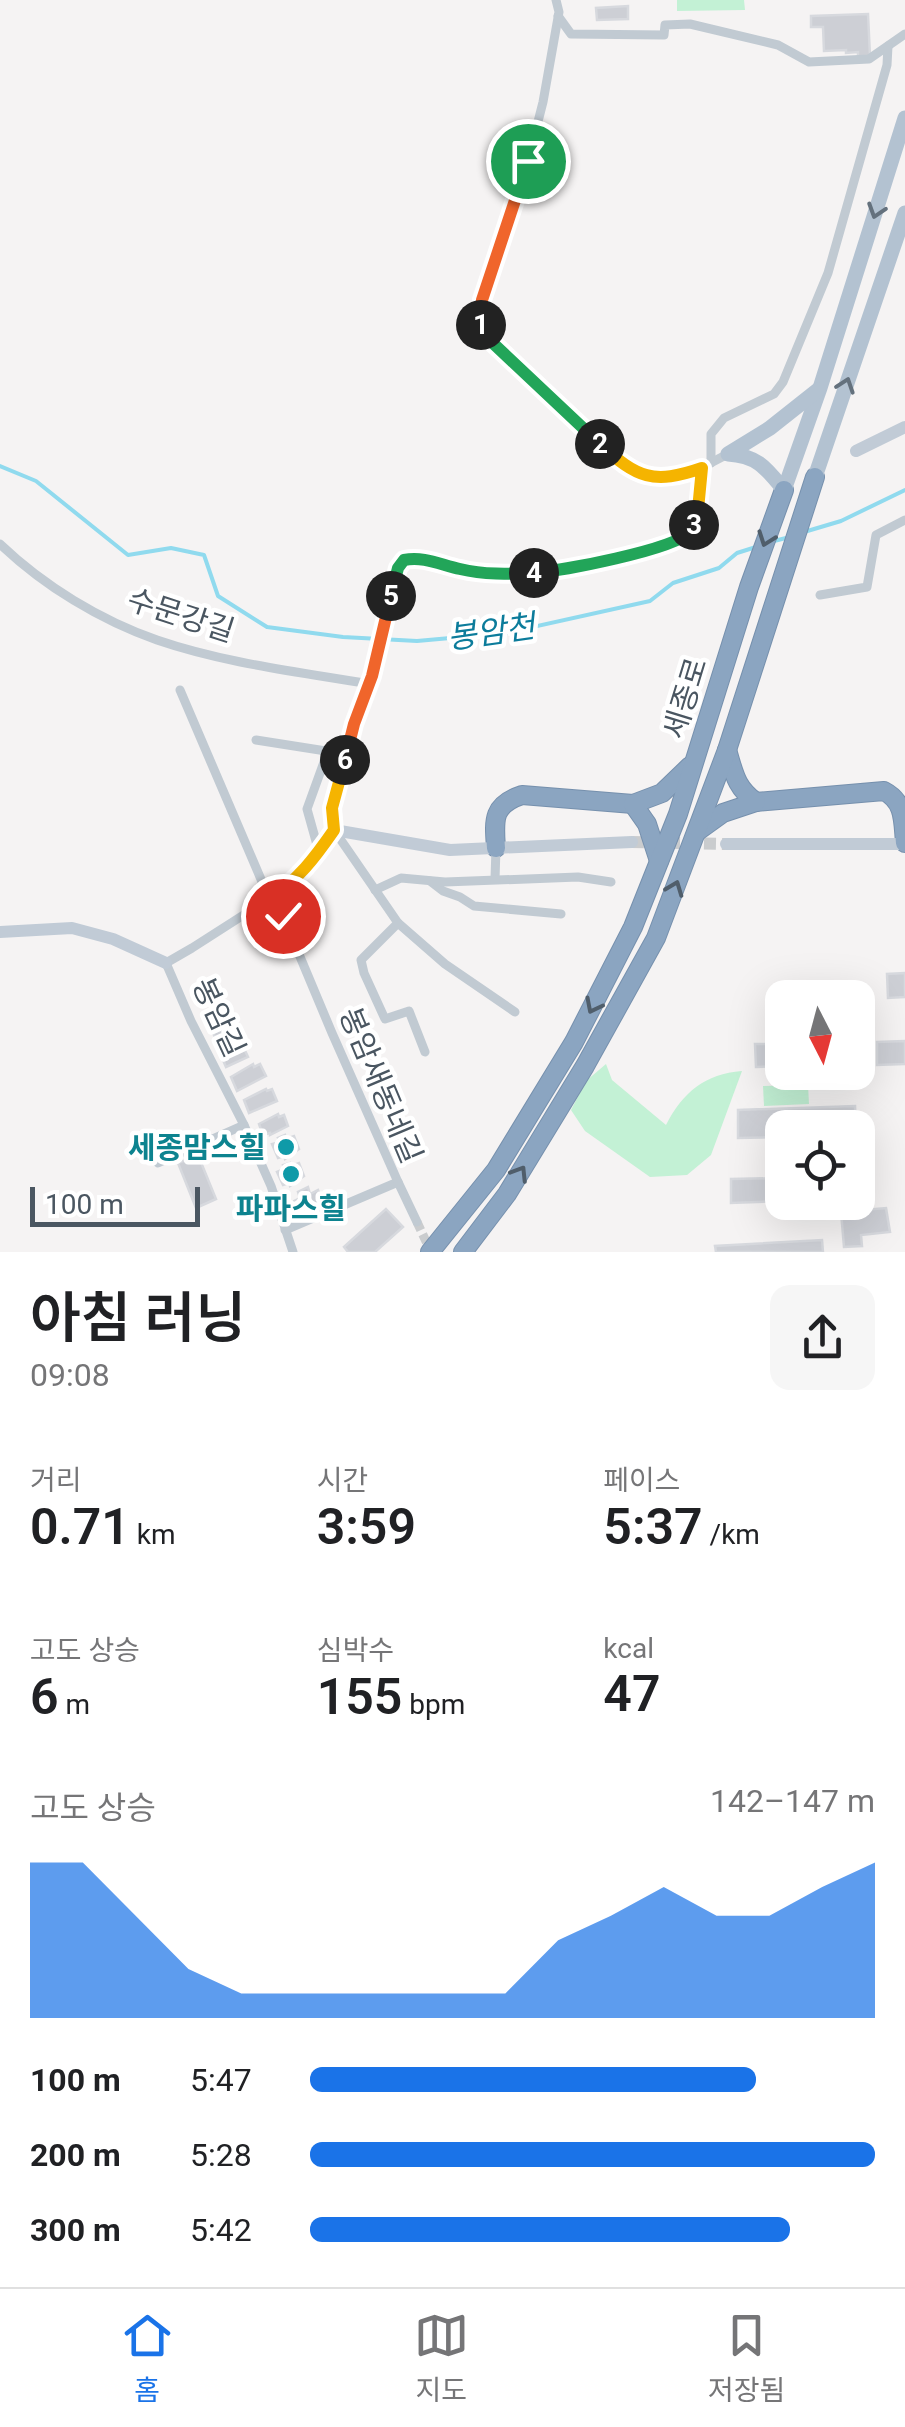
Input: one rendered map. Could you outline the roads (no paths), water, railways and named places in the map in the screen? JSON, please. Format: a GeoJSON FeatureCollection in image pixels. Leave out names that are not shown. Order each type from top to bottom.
{"type":"FeatureCollection","features":[{"type":"Feature","properties":{"kind":"highway","name":"세종로"},"geometry":{"type":"LineString","coordinates":[[463,1252],[507,1194],[586,1066],[656,938],[727,750],[815,477]]}},
{"type":"Feature","properties":{"kind":"highway","name":"세종로"},"geometry":{"type":"LineString","coordinates":[[430,1252],[496,1170],[574,1042],[634,926],[678,814],[784,490]]}},
{"type":"Feature","properties":{"kind":"highway"},"geometry":{"type":"LineString","coordinates":[[727,750],[737,782],[756,802]]}},
{"type":"Feature","properties":{"kind":"highway"},"geometry":{"type":"LineString","coordinates":[[496,848],[494,821],[508,800],[522,795],[632,804],[662,792],[694,762]]}},
{"type":"Feature","properties":{"kind":"highway"},"geometry":{"type":"LineString","coordinates":[[697,832],[723,812],[756,802],[884,791],[896,797],[901,807],[905,844]]}},
{"type":"Feature","properties":{"kind":"highway"},"geometry":{"type":"LineString","coordinates":[[632,804],[647,824],[659,861]]}},
{"type":"Feature","properties":{"kind":"main road","name":"세종로"},"geometry":{"type":"LineString","coordinates":[[784,490],[905,118]]}},
{"type":"Feature","properties":{"kind":"main road","name":"세종로"},"geometry":{"type":"LineString","coordinates":[[815,477],[905,212]]}},
{"type":"Feature","properties":{"kind":"main road"},"geometry":{"type":"LineString","coordinates":[[728,454],[770,428],[820,388]]}},
{"type":"Feature","properties":{"kind":"main road"},"geometry":{"type":"LineString","coordinates":[[728,454],[756,460],[784,490]]}},
{"type":"Feature","properties":{"kind":"street"},"geometry":{"type":"LineString","coordinates":[[556,0],[558,16],[543,102],[528,161],[482,300],[480,331],[620,463],[655,478],[677,477],[728,454]]}},
{"type":"Feature","properties":{"kind":"street"},"geometry":{"type":"LineString","coordinates":[[558,16],[571,34],[664,35],[665,25],[690,24],[778,46],[809,62],[869,60],[905,34]]}},
{"type":"Feature","properties":{"kind":"street"},"geometry":{"type":"LineString","coordinates":[[515,1012],[445,964],[398,923],[334,830],[332,808],[398,568],[404,560],[417,557],[494,575],[547,572],[622,558],[690,532],[697,520],[711,434],[724,418],[774,394],[783,382],[828,274],[887,64],[888,46]]}},
{"type":"Feature","properties":{"kind":"street"},"geometry":{"type":"LineString","coordinates":[[856,451],[905,427]]}},
{"type":"Feature","properties":{"kind":"street"},"geometry":{"type":"LineString","coordinates":[[820,595],[868,587],[876,535],[905,520]]}},
{"type":"Feature","properties":{"kind":"street","name":"수문강길"},"geometry":{"type":"LineString","coordinates":[[0,544],[63,594],[156,640],[228,658],[370,680]]}},
{"type":"Feature","properties":{"kind":"street","name":"봉암새동네길"},"geometry":{"type":"LineString","coordinates":[[180,690],[398,1182],[284,1230]]}},
{"type":"Feature","properties":{"kind":"street"},"geometry":{"type":"LineString","coordinates":[[256,740],[326,751],[307,808],[318,852]]}},
{"type":"Feature","properties":{"kind":"street"},"geometry":{"type":"LineString","coordinates":[[334,830],[450,850],[632,842]]}},
{"type":"Feature","properties":{"kind":"street"},"geometry":{"type":"LineString","coordinates":[[166,962],[281,891],[334,830]]}},
{"type":"Feature","properties":{"kind":"street"},"geometry":{"type":"LineString","coordinates":[[726,844],[905,844]]}},
{"type":"Feature","properties":{"kind":"street"},"geometry":{"type":"LineString","coordinates":[[495,879],[496,848]]}},
{"type":"Feature","properties":{"kind":"street"},"geometry":{"type":"LineString","coordinates":[[375,890],[401,878],[445,882],[578,877],[612,882]]}},
{"type":"Feature","properties":{"kind":"street"},"geometry":{"type":"LineString","coordinates":[[428,879],[443,892],[474,906],[561,914]]}},
{"type":"Feature","properties":{"kind":"street","name":"봉암새동네길"},"geometry":{"type":"LineString","coordinates":[[398,923],[361,960],[385,1020],[409,1011],[425,1052]]}},
{"type":"Feature","properties":{"kind":"street","name":"봉암길"},"geometry":{"type":"LineString","coordinates":[[0,932],[72,928],[113,939],[166,962],[271,1186],[293,1252]]}},
{"type":"Feature","properties":{"kind":"street"},"geometry":{"type":"LineString","coordinates":[[158,1163],[244,1125]]}},
{"type":"Feature","properties":{"kind":"street"},"geometry":{"type":"LineString","coordinates":[[398,1182],[417,1222]]}},
{"type":"Feature","properties":{"kind":"waterway","name":"봉암천"},"geometry":{"type":"LineString","coordinates":[[0,466],[36,481],[128,555],[171,548],[204,555],[218,596],[267,627],[343,637],[417,641],[506,633],[650,601],[673,583],[719,568],[737,553],[756,547]]}},
{"type":"Feature","properties":{"kind":"waterway","name":"봉암천"},"geometry":{"type":"LineString","coordinates":[[804,532],[841,521],[905,490]]}},
{"type":"Feature","properties":{"kind":"waterway","name":"봉암천"},"geometry":{"type":"LineString","coordinates":[[770,542],[790,537]]}},
{"type":"Feature","properties":{"kind":"tunnel"},"geometry":{"type":"LineString","coordinates":[[632,842],[726,844]]}},
{"type":"Feature","properties":{"kind":"tunnel"},"geometry":{"type":"LineString","coordinates":[[417,1222],[430,1250]]}},
{"type":"Feature","properties":{"kind":"place","name":"세종맘스힐"},"geometry":{"type":"Point","coordinates":[286,1147]}},
{"type":"Feature","properties":{"kind":"place","name":"파파스힐"},"geometry":{"type":"Point","coordinates":[291,1174]}}]}
